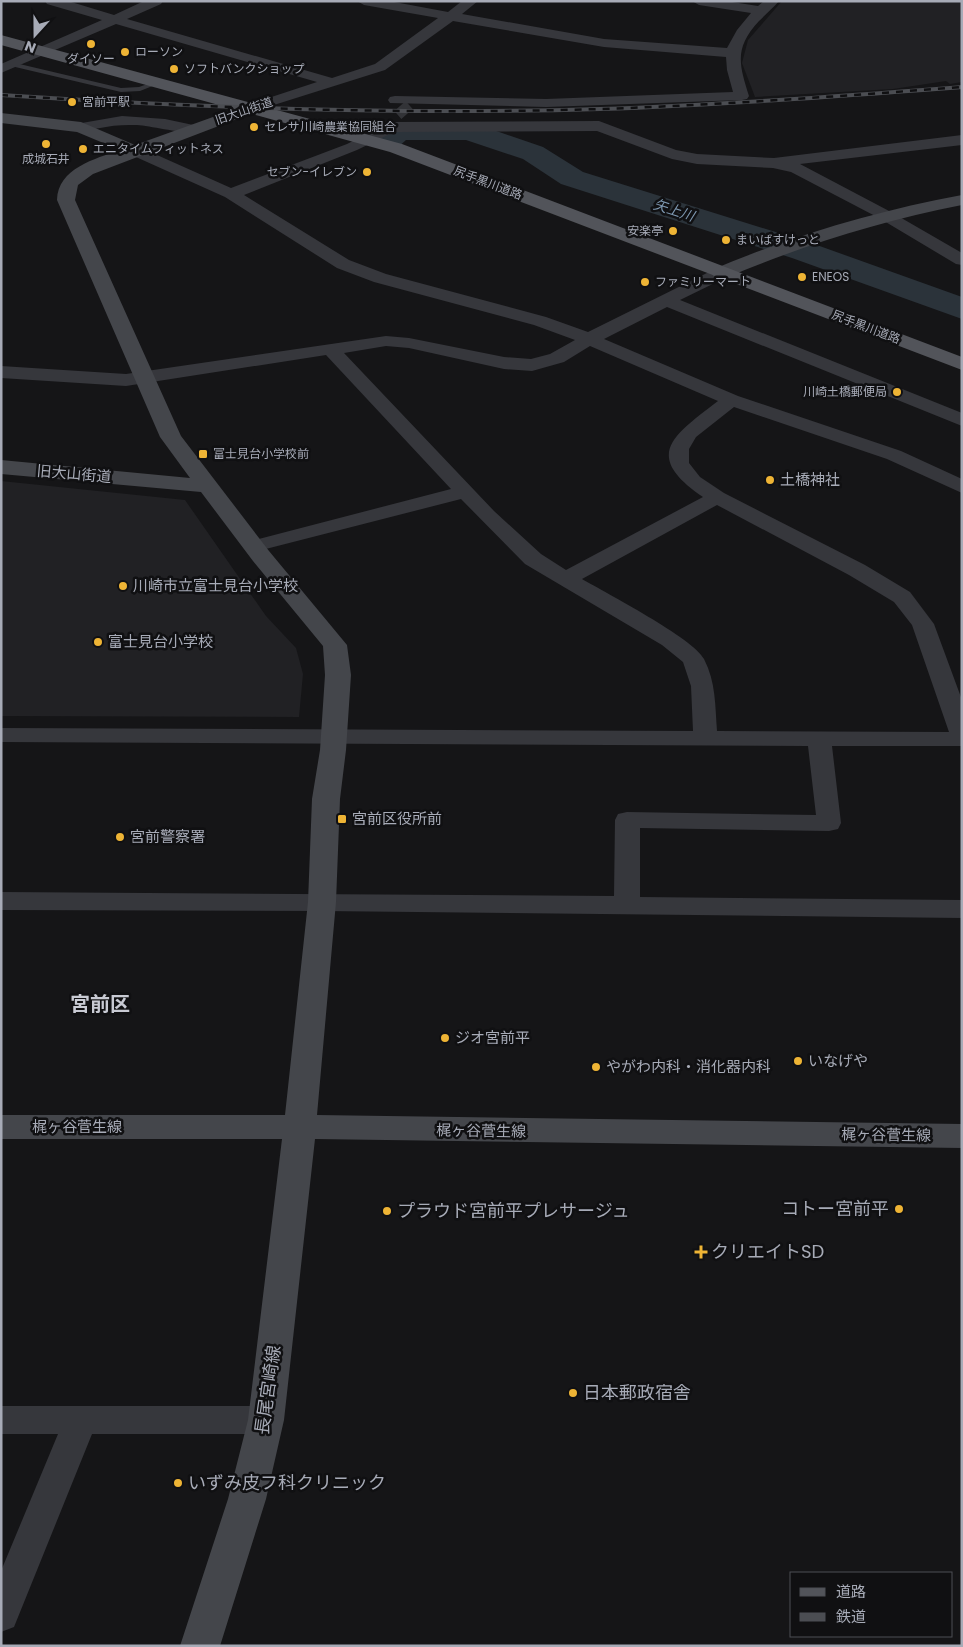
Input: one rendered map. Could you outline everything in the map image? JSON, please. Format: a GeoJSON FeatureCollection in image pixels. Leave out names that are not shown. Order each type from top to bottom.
{"type":"FeatureCollection","features":[{"type":"Feature","properties":{"kind":"main road","name":"尻手黒川道路"},"geometry":{"type":"LineString","coordinates":[[1,40],[368,140],[440,165],[962,364]]}},
{"type":"Feature","properties":{"kind":"street"},"geometry":{"type":"LineString","coordinates":[[52,1],[112,20],[331,82]]}},
{"type":"Feature","properties":{"kind":"street"},"geometry":{"type":"LineString","coordinates":[[8,67],[156,1]]}},
{"type":"Feature","properties":{"kind":"street"},"geometry":{"type":"LineString","coordinates":[[364,1],[604,43],[733,53]]}},
{"type":"Feature","properties":{"kind":"street","name":"旧大山街道"},"geometry":{"type":"LineString","coordinates":[[254,546],[171,437],[66,200],[66,191],[70,182],[78,174],[133,150],[331,82],[370,78],[380,67],[472,1]]}},
{"type":"Feature","properties":{"kind":"street"},"geometry":{"type":"LineString","coordinates":[[699,1],[767,6]]}},
{"type":"Feature","properties":{"kind":"street"},"geometry":{"type":"LineString","coordinates":[[417,127],[397,103],[546,103],[742,96],[733,65],[733,53],[738,39],[752,19],[767,6]]}},
{"type":"Feature","properties":{"kind":"street"},"geometry":{"type":"LineString","coordinates":[[1,118],[81,127],[231,194],[344,264],[380,278],[540,321],[589,339],[732,400],[894,455],[962,487]]}},
{"type":"Feature","properties":{"kind":"street"},"geometry":{"type":"LineString","coordinates":[[81,127],[110,120],[154,123],[193,129]]}},
{"type":"Feature","properties":{"kind":"street"},"geometry":{"type":"LineString","coordinates":[[231,194],[368,140],[391,127],[599,126],[672,154],[697,159],[773,163],[796,168],[885,215],[962,260]]}},
{"type":"Feature","properties":{"kind":"street"},"geometry":{"type":"LineString","coordinates":[[773,163],[962,140]]}},
{"type":"Feature","properties":{"kind":"street"},"geometry":{"type":"LineString","coordinates":[[1,372],[126,380],[332,351],[386,341],[409,343],[504,363],[532,365],[557,358],[589,339],[721,272],[780,248],[885,215],[962,200]]}},
{"type":"Feature","properties":{"kind":"street"},"geometry":{"type":"LineString","coordinates":[[666,301],[962,420]]}},
{"type":"Feature","properties":{"kind":"street"},"geometry":{"type":"LineString","coordinates":[[332,351],[465,492],[533,559],[670,640],[693,659],[703,686],[706,737]]}},
{"type":"Feature","properties":{"kind":"street"},"geometry":{"type":"LineString","coordinates":[[732,400],[689,433],[679,449],[679,464],[693,481],[717,497],[857,570],[902,597],[923,624],[962,734]]}},
{"type":"Feature","properties":{"kind":"street","name":"旧大山街道"},"geometry":{"type":"LineString","coordinates":[[1,467],[207,486]]}},
{"type":"Feature","properties":{"kind":"street"},"geometry":{"type":"LineString","coordinates":[[254,546],[465,492]]}},
{"type":"Feature","properties":{"kind":"street"},"geometry":{"type":"LineString","coordinates":[[567,578],[717,497]]}},
{"type":"Feature","properties":{"kind":"street","name":"長尾宮崎線"},"geometry":{"type":"LineString","coordinates":[[200,1646],[247,1499],[266,1420],[300,1127],[322,902],[326,799],[334,736],[338,675],[335,645],[254,546]]}},
{"type":"Feature","properties":{"kind":"street"},"geometry":{"type":"LineString","coordinates":[[1,735],[962,739]]}},
{"type":"Feature","properties":{"kind":"street"},"geometry":{"type":"LineString","coordinates":[[627,905],[627,820],[829,823],[819,739]]}},
{"type":"Feature","properties":{"kind":"street"},"geometry":{"type":"LineString","coordinates":[[1,901],[322,902],[962,909]]}},
{"type":"Feature","properties":{"kind":"street","name":"梶ヶ谷菅生線"},"geometry":{"type":"LineString","coordinates":[[1,1127],[300,1127],[962,1136]]}},
{"type":"Feature","properties":{"kind":"street"},"geometry":{"type":"LineString","coordinates":[[1,1420],[266,1420]]}},
{"type":"Feature","properties":{"kind":"street"},"geometry":{"type":"LineString","coordinates":[[5,1595],[81,1420]]}},
{"type":"Feature","properties":{"kind":"lane"},"geometry":{"type":"LineString","coordinates":[[8,67],[121,90],[140,89],[156,83]]}},
{"type":"Feature","properties":{"kind":"shaded area"},"geometry":{"type":"Polygon","coordinates":[[[782,1],[962,1],[962,82],[950,84],[946,81],[893,89],[755,97],[742,63],[748,40],[782,1]]]}},
{"type":"Feature","properties":{"kind":"shaded area","name":"川崎市立富士見台小学校"},"geometry":{"type":"Polygon","coordinates":[[[1,481],[185,500],[266,616],[296,648],[303,674],[299,717],[1,716],[1,481]]]}},
{"type":"Feature","properties":{"kind":"waterway","name":"矢上川"},"geometry":{"type":"LineString","coordinates":[[389,141],[398,131],[469,131],[533,153],[572,178],[803,251],[962,309]]}},
{"type":"Feature","properties":{"kind":"tunnel"},"geometry":{"type":"LineString","coordinates":[[400,106],[407,114]]}},
{"type":"Feature","properties":{"kind":"railway"},"geometry":{"type":"LineString","coordinates":[[1,95],[225,107],[375,111],[525,111],[691,105],[962,87]]}},
{"type":"Feature","properties":{"kind":"place","name":"ダイソー"},"geometry":{"type":"Point","coordinates":[91,44]}},
{"type":"Feature","properties":{"kind":"place","name":"ローソン"},"geometry":{"type":"Point","coordinates":[125,52]}},
{"type":"Feature","properties":{"kind":"place","name":"ソフトバンクショップ"},"geometry":{"type":"Point","coordinates":[174,69]}},
{"type":"Feature","properties":{"kind":"place","name":"宮前平駅"},"geometry":{"type":"Point","coordinates":[72,102]}},
{"type":"Feature","properties":{"kind":"place","name":"セレサ川崎農業協同組合"},"geometry":{"type":"Point","coordinates":[254,127]}},
{"type":"Feature","properties":{"kind":"place","name":"成城石井"},"geometry":{"type":"Point","coordinates":[46,144]}},
{"type":"Feature","properties":{"kind":"place","name":"エニタイムフィットネス"},"geometry":{"type":"Point","coordinates":[83,149]}},
{"type":"Feature","properties":{"kind":"place","name":"セブン-イレブン"},"geometry":{"type":"Point","coordinates":[367,172]}},
{"type":"Feature","properties":{"kind":"place","name":"安楽亭"},"geometry":{"type":"Point","coordinates":[673,231]}},
{"type":"Feature","properties":{"kind":"place","name":"まいばすけっと"},"geometry":{"type":"Point","coordinates":[726,240]}},
{"type":"Feature","properties":{"kind":"place","name":"ENEOS"},"geometry":{"type":"Point","coordinates":[802,277]}},
{"type":"Feature","properties":{"kind":"place","name":"ファミリーマート"},"geometry":{"type":"Point","coordinates":[645,282]}},
{"type":"Feature","properties":{"kind":"place","name":"川崎土橋郵便局"},"geometry":{"type":"Point","coordinates":[897,392]}},
{"type":"Feature","properties":{"kind":"place","name":"富士見台小学校前"},"geometry":{"type":"Point","coordinates":[203,454]}},
{"type":"Feature","properties":{"kind":"place","name":"土橋神社"},"geometry":{"type":"Point","coordinates":[770,480]}},
{"type":"Feature","properties":{"kind":"place","name":"川崎市立富士見台小学校"},"geometry":{"type":"Point","coordinates":[123,586]}},
{"type":"Feature","properties":{"kind":"place","name":"富士見台小学校"},"geometry":{"type":"Point","coordinates":[98,642]}},
{"type":"Feature","properties":{"kind":"place","name":"宮前区役所前"},"geometry":{"type":"Point","coordinates":[342,819]}},
{"type":"Feature","properties":{"kind":"place","name":"宮前警察署"},"geometry":{"type":"Point","coordinates":[120,837]}},
{"type":"Feature","properties":{"kind":"place","name":"ジオ宮前平"},"geometry":{"type":"Point","coordinates":[445,1038]}},
{"type":"Feature","properties":{"kind":"place","name":"いなげや"},"geometry":{"type":"Point","coordinates":[798,1061]}},
{"type":"Feature","properties":{"kind":"place","name":"やがわ内科・消化器内科"},"geometry":{"type":"Point","coordinates":[596,1067]}},
{"type":"Feature","properties":{"kind":"place","name":"コトー宮前平"},"geometry":{"type":"Point","coordinates":[899,1209]}},
{"type":"Feature","properties":{"kind":"place","name":"プラウド宮前平プレサージュ"},"geometry":{"type":"Point","coordinates":[387,1211]}},
{"type":"Feature","properties":{"kind":"place","name":"クリエイトSD"},"geometry":{"type":"Point","coordinates":[701,1252]}},
{"type":"Feature","properties":{"kind":"place","name":"日本郵政宿舎"},"geometry":{"type":"Point","coordinates":[573,1393]}},
{"type":"Feature","properties":{"kind":"place","name":"いずみ皮フ科クリニック"},"geometry":{"type":"Point","coordinates":[178,1483]}},
{"type":"Feature","properties":{"kind":"district","name":"宮前区"},"geometry":{"type":"Point","coordinates":[100,1004]}}]}
